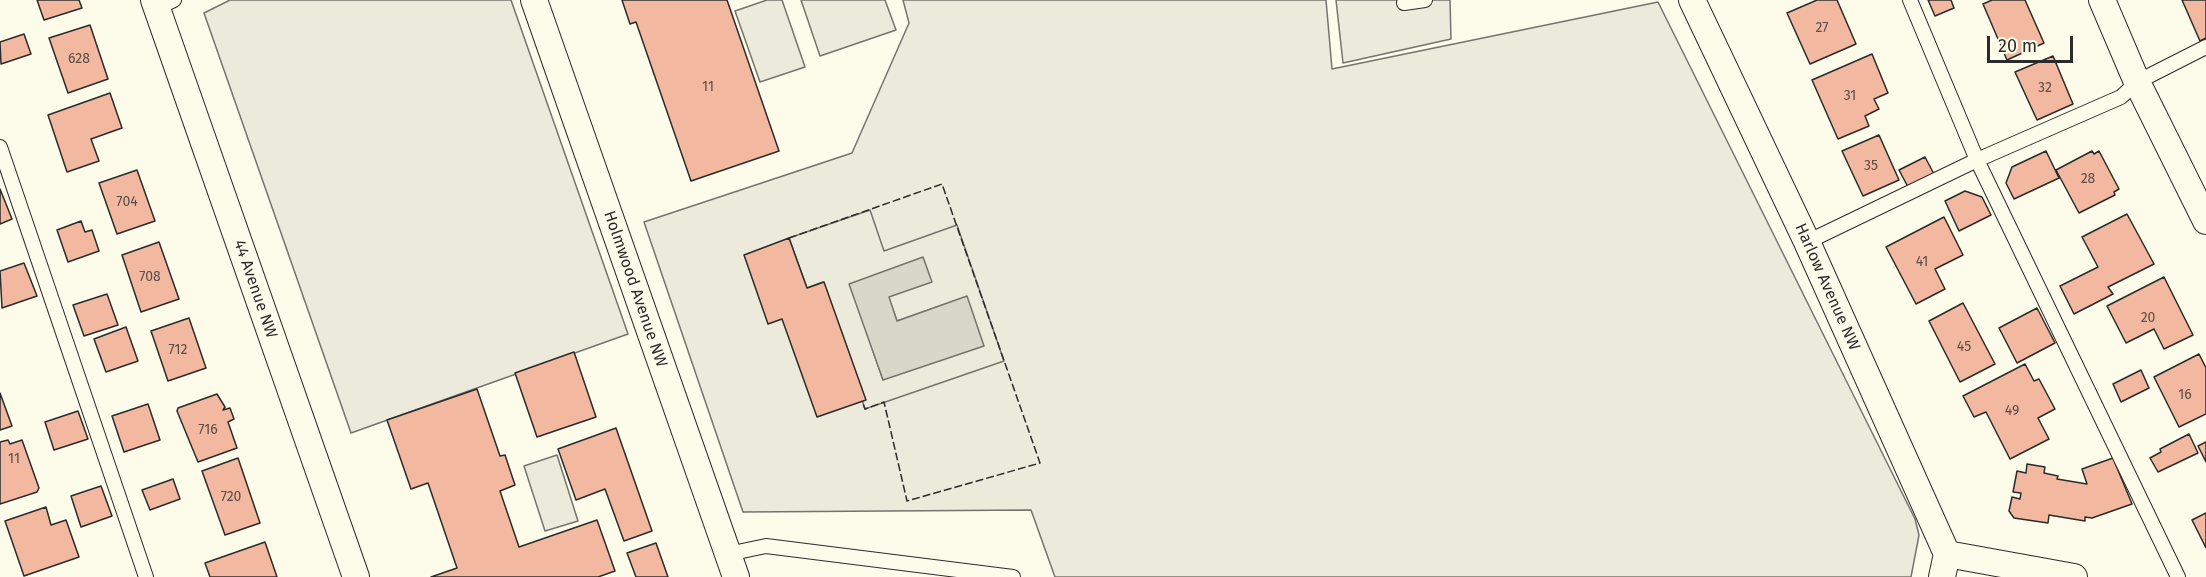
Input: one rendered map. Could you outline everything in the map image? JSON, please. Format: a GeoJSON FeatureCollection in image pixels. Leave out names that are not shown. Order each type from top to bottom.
{"type":"FeatureCollection","features":[{"type":"Feature","properties":{"kind":"street","name":"Holmwood Avenue NW"},"geometry":{"type":"LineString","coordinates":[[534,0],[732,566]]}},
{"type":"Feature","properties":{"kind":"street","name":"Harlow Avenue NW"},"geometry":{"type":"LineString","coordinates":[[1692,0],[1807,242],[1945,566]]}},
{"type":"Feature","properties":{"kind":"street"},"geometry":{"type":"LineString","coordinates":[[2102,0],[2136,82],[2206,221]]}},
{"type":"Feature","properties":{"kind":"street","name":"44 Avenue NW"},"geometry":{"type":"LineString","coordinates":[[162,3],[356,577]]}},
{"type":"Feature","properties":{"kind":"street"},"geometry":{"type":"LineString","coordinates":[[1945,566],[2074,577]]}},
{"type":"Feature","properties":{"kind":"lane"},"geometry":{"type":"LineString","coordinates":[[1404,3],[1425,0]]}},
{"type":"Feature","properties":{"kind":"lane"},"geometry":{"type":"LineString","coordinates":[[1910,0],[1977,160],[2178,577]]}},
{"type":"Feature","properties":{"kind":"lane"},"geometry":{"type":"LineString","coordinates":[[1807,242],[1977,160],[2121,97],[2136,82],[2206,47]]}},
{"type":"Feature","properties":{"kind":"lane"},"geometry":{"type":"LineString","coordinates":[[0,147],[146,577]]}},
{"type":"Feature","properties":{"kind":"lane"},"geometry":{"type":"LineString","coordinates":[[732,566],[766,546],[1013,577]]}},
{"type":"Feature","properties":{"kind":"shaded area"},"geometry":{"type":"Polygon","coordinates":[[[230,0],[511,0],[628,334],[351,433],[204,13],[230,0]]]}},
{"type":"Feature","properties":{"kind":"shaded area"},"geometry":{"type":"Polygon","coordinates":[[[767,0],[782,0],[805,67],[760,82],[735,11],[767,0]]]}},
{"type":"Feature","properties":{"kind":"shaded area"},"geometry":{"type":"Polygon","coordinates":[[[801,0],[885,0],[896,30],[820,56],[801,0]]]}},
{"type":"Feature","properties":{"kind":"shaded area"},"geometry":{"type":"Polygon","coordinates":[[[903,0],[1326,0],[1332,69],[1658,2],[1915,519],[1919,535],[1911,577],[1055,577],[1031,510],[743,512],[644,222],[852,153],[909,23],[903,0]]]}},
{"type":"Feature","properties":{"kind":"shaded area"},"geometry":{"type":"Polygon","coordinates":[[[1336,0],[1450,0],[1451,39],[1343,63],[1336,0]]]}},
{"type":"Feature","properties":{"kind":"shaded area"},"geometry":{"type":"Polygon","coordinates":[[[870,210],[884,251],[957,225],[1004,361],[865,409],[823,282],[807,288],[789,238],[870,210]],[[850,284],[883,380],[966,297],[897,321],[888,297],[850,284]]]}},
{"type":"Feature","properties":{"kind":"shaded area"},"geometry":{"type":"Polygon","coordinates":[[[923,257],[932,282],[889,297],[897,321],[967,296],[984,346],[883,380],[849,284],[923,257]]]}},
{"type":"Feature","properties":{"kind":"shaded area"},"geometry":{"type":"Polygon","coordinates":[[[557,455],[578,521],[545,531],[524,466],[557,455]]]}},
{"type":"Feature","properties":{"kind":"building"},"geometry":{"type":"Polygon","coordinates":[[[37,0],[79,0],[82,8],[44,20],[37,0]]]}},
{"type":"Feature","properties":{"kind":"building"},"geometry":{"type":"Polygon","coordinates":[[[622,0],[727,0],[779,151],[691,181],[636,22],[630,24],[622,0]]]}},
{"type":"Feature","properties":{"kind":"building"},"geometry":{"type":"Polygon","coordinates":[[[1817,0],[1837,0],[1856,44],[1810,64],[1787,13],[1817,0]]]}},
{"type":"Feature","properties":{"kind":"building"},"geometry":{"type":"Polygon","coordinates":[[[1928,0],[1951,0],[1954,8],[1935,16],[1928,0]]]}},
{"type":"Feature","properties":{"kind":"building"},"geometry":{"type":"Polygon","coordinates":[[[1992,0],[2025,0],[2044,43],[2007,60],[1983,4],[1992,0]]]}},
{"type":"Feature","properties":{"kind":"building"},"geometry":{"type":"Polygon","coordinates":[[[2182,0],[2206,0],[2206,38],[2200,41],[2182,0]]]}},
{"type":"Feature","properties":{"kind":"building"},"geometry":{"type":"Polygon","coordinates":[[[90,25],[108,79],[68,93],[49,38],[90,25]]]}},
{"type":"Feature","properties":{"kind":"building"},"geometry":{"type":"Polygon","coordinates":[[[24,34],[31,54],[1,64],[0,42],[24,34]]]}},
{"type":"Feature","properties":{"kind":"building"},"geometry":{"type":"Polygon","coordinates":[[[1872,54],[1888,93],[1874,99],[1879,109],[1865,116],[1869,126],[1838,139],[1812,80],[1872,54]]]}},
{"type":"Feature","properties":{"kind":"building"},"geometry":{"type":"Polygon","coordinates":[[[2053,56],[2073,104],[2037,120],[2015,72],[2053,56]]]}},
{"type":"Feature","properties":{"kind":"building"},"geometry":{"type":"Polygon","coordinates":[[[110,93],[122,128],[91,139],[99,161],[67,172],[48,115],[110,93]]]}},
{"type":"Feature","properties":{"kind":"building"},"geometry":{"type":"Polygon","coordinates":[[[1879,135],[1899,180],[1863,196],[1842,151],[1879,135]]]}},
{"type":"Feature","properties":{"kind":"building"},"geometry":{"type":"Polygon","coordinates":[[[2046,151],[2059,178],[2014,199],[2006,183],[2012,167],[2046,151]]]}},
{"type":"Feature","properties":{"kind":"building"},"geometry":{"type":"Polygon","coordinates":[[[2092,151],[2094,154],[2099,151],[2119,189],[2114,192],[2115,195],[2079,213],[2056,170],[2092,151]]]}},
{"type":"Feature","properties":{"kind":"building"},"geometry":{"type":"Polygon","coordinates":[[[1925,157],[1934,174],[1908,187],[1899,170],[1925,157]]]}},
{"type":"Feature","properties":{"kind":"building"},"geometry":{"type":"Polygon","coordinates":[[[137,170],[155,221],[117,234],[99,183],[137,170]]]}},
{"type":"Feature","properties":{"kind":"building"},"geometry":{"type":"Polygon","coordinates":[[[0,189],[12,219],[0,224],[0,189]]]}},
{"type":"Feature","properties":{"kind":"building"},"geometry":{"type":"Polygon","coordinates":[[[1965,191],[1982,197],[1991,215],[1959,231],[1945,201],[1965,191]]]}},
{"type":"Feature","properties":{"kind":"building"},"geometry":{"type":"Polygon","coordinates":[[[2127,214],[2154,264],[2108,287],[2113,294],[2074,314],[2060,286],[2098,267],[2082,237],[2127,214]]]}},
{"type":"Feature","properties":{"kind":"building"},"geometry":{"type":"Polygon","coordinates":[[[1944,217],[1963,255],[1935,269],[1945,289],[1916,304],[1886,247],[1944,217]]]}},
{"type":"Feature","properties":{"kind":"building"},"geometry":{"type":"Polygon","coordinates":[[[81,221],[85,232],[92,230],[99,251],[68,262],[57,230],[81,221]]]}},
{"type":"Feature","properties":{"kind":"building"},"geometry":{"type":"Polygon","coordinates":[[[789,238],[807,288],[824,282],[866,400],[817,417],[782,319],[768,324],[744,255],[789,238]]]}},
{"type":"Feature","properties":{"kind":"building"},"geometry":{"type":"Polygon","coordinates":[[[159,242],[179,299],[141,312],[122,255],[159,242]]]}},
{"type":"Feature","properties":{"kind":"building"},"geometry":{"type":"Polygon","coordinates":[[[24,263],[37,296],[2,308],[0,271],[24,263]]]}},
{"type":"Feature","properties":{"kind":"building"},"geometry":{"type":"Polygon","coordinates":[[[2164,277],[2193,335],[2164,349],[2154,329],[2126,343],[2107,306],[2164,277]]]}},
{"type":"Feature","properties":{"kind":"building"},"geometry":{"type":"Polygon","coordinates":[[[107,294],[118,325],[84,336],[73,305],[107,294]]]}},
{"type":"Feature","properties":{"kind":"building"},"geometry":{"type":"Polygon","coordinates":[[[1963,303],[1995,364],[1960,382],[1929,321],[1963,303]]]}},
{"type":"Feature","properties":{"kind":"building"},"geometry":{"type":"Polygon","coordinates":[[[2037,308],[2055,343],[2017,363],[1999,328],[2037,308]]]}},
{"type":"Feature","properties":{"kind":"building"},"geometry":{"type":"Polygon","coordinates":[[[189,318],[206,368],[168,381],[151,331],[189,318]]]}},
{"type":"Feature","properties":{"kind":"building"},"geometry":{"type":"Polygon","coordinates":[[[126,327],[138,361],[106,372],[94,339],[126,327]]]}},
{"type":"Feature","properties":{"kind":"building"},"geometry":{"type":"Polygon","coordinates":[[[574,352],[596,417],[537,437],[515,373],[574,352]]]}},
{"type":"Feature","properties":{"kind":"building"},"geometry":{"type":"Polygon","coordinates":[[[2199,354],[2206,368],[2206,414],[2179,427],[2154,377],[2199,354]]]}},
{"type":"Feature","properties":{"kind":"building"},"geometry":{"type":"Polygon","coordinates":[[[2025,364],[2034,381],[2039,379],[2055,409],[2038,418],[2049,439],[2010,459],[1986,412],[1974,417],[1963,396],[2025,364]]]}},
{"type":"Feature","properties":{"kind":"building"},"geometry":{"type":"Polygon","coordinates":[[[2141,370],[2149,388],[2121,402],[2113,384],[2141,370]]]}},
{"type":"Feature","properties":{"kind":"building"},"geometry":{"type":"Polygon","coordinates":[[[477,389],[500,456],[505,455],[515,485],[500,491],[519,547],[597,520],[615,571],[598,577],[431,577],[457,568],[428,483],[411,489],[387,420],[477,389]]]}},
{"type":"Feature","properties":{"kind":"building"},"geometry":{"type":"Polygon","coordinates":[[[0,393],[12,426],[0,430],[0,393]]]}},
{"type":"Feature","properties":{"kind":"building"},"geometry":{"type":"Polygon","coordinates":[[[217,394],[225,407],[223,410],[230,408],[234,419],[228,422],[237,448],[198,462],[177,411],[178,408],[217,394]]]}},
{"type":"Feature","properties":{"kind":"building"},"geometry":{"type":"Polygon","coordinates":[[[148,404],[160,440],[124,452],[112,416],[148,404]]]}},
{"type":"Feature","properties":{"kind":"building"},"geometry":{"type":"Polygon","coordinates":[[[78,411],[88,439],[54,450],[45,422],[78,411]]]}},
{"type":"Feature","properties":{"kind":"building"},"geometry":{"type":"Polygon","coordinates":[[[616,428],[652,531],[624,541],[605,489],[576,500],[558,449],[616,428]]]}},
{"type":"Feature","properties":{"kind":"building"},"geometry":{"type":"Polygon","coordinates":[[[2189,434],[2198,453],[2158,472],[2150,458],[2161,452],[2160,449],[2189,434]]]}},
{"type":"Feature","properties":{"kind":"building"},"geometry":{"type":"Polygon","coordinates":[[[8,440],[10,444],[22,440],[39,488],[37,492],[0,504],[0,442],[8,440]]]}},
{"type":"Feature","properties":{"kind":"building"},"geometry":{"type":"Polygon","coordinates":[[[2206,442],[2206,462],[2198,446],[2206,442]]]}},
{"type":"Feature","properties":{"kind":"building"},"geometry":{"type":"Polygon","coordinates":[[[238,458],[260,523],[225,535],[202,471],[238,458]]]}},
{"type":"Feature","properties":{"kind":"building"},"geometry":{"type":"Polygon","coordinates":[[[2113,458],[2132,504],[2092,518],[2085,517],[2085,521],[2049,515],[2048,523],[2014,518],[2009,511],[2012,497],[2020,499],[2021,493],[2013,492],[2017,471],[2026,473],[2027,464],[2045,467],[2044,473],[2058,476],[2057,479],[2087,484],[2082,469],[2113,458]]]}},
{"type":"Feature","properties":{"kind":"building"},"geometry":{"type":"Polygon","coordinates":[[[173,479],[180,499],[150,510],[142,490],[173,479]]]}},
{"type":"Feature","properties":{"kind":"building"},"geometry":{"type":"Polygon","coordinates":[[[101,486],[112,516],[81,527],[71,496],[101,486]]]}},
{"type":"Feature","properties":{"kind":"building"},"geometry":{"type":"Polygon","coordinates":[[[46,507],[51,525],[66,520],[79,557],[24,576],[5,521],[46,507]]]}},
{"type":"Feature","properties":{"kind":"building"},"geometry":{"type":"Polygon","coordinates":[[[2206,513],[2206,548],[2192,520],[2206,513]]]}},
{"type":"Feature","properties":{"kind":"building"},"geometry":{"type":"Polygon","coordinates":[[[265,542],[277,577],[210,577],[205,563],[265,542]]]}},
{"type":"Feature","properties":{"kind":"building"},"geometry":{"type":"Polygon","coordinates":[[[656,543],[668,577],[636,577],[627,553],[656,543]]]}},
{"type":"Feature","properties":{"kind":"fence"},"geometry":{"type":"LineString","coordinates":[[789,238],[942,184],[1040,463],[907,501],[884,402],[865,409],[862,401]]}}]}
